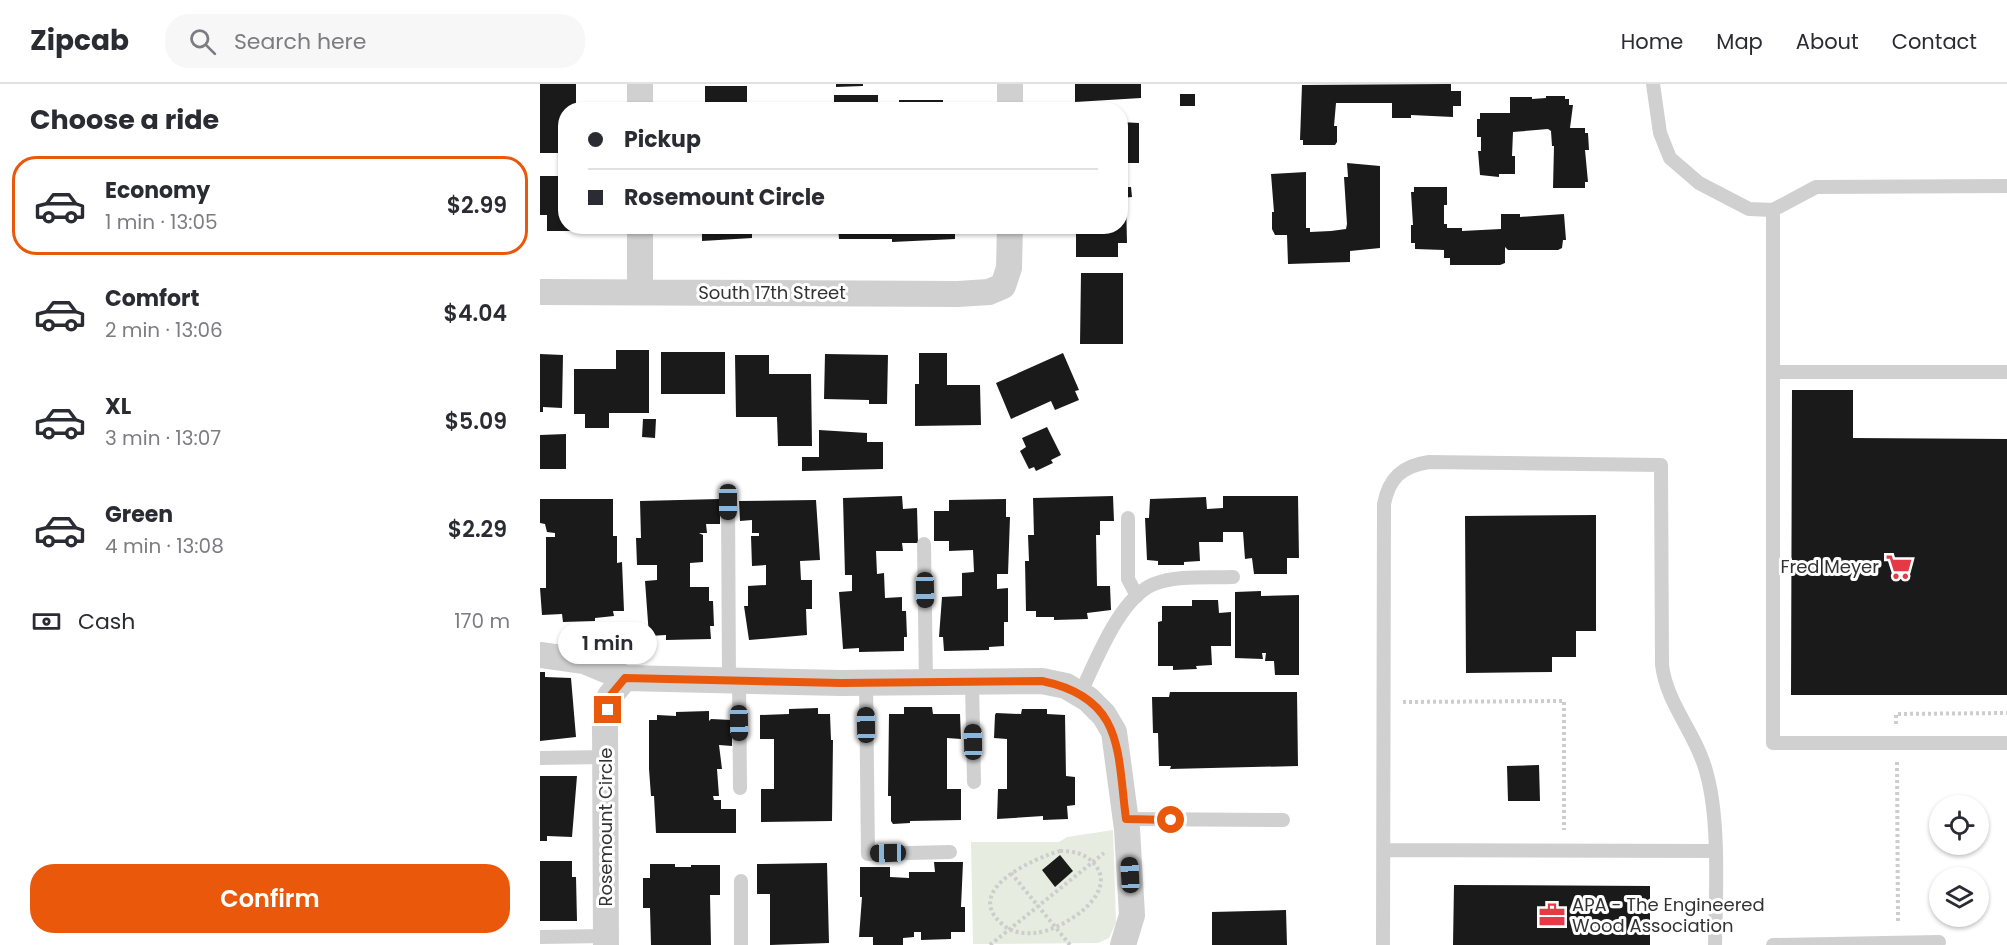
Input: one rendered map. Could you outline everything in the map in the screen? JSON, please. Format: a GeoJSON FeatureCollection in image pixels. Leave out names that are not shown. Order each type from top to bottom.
{"type":"FeatureCollection","features":[{"type":"Feature","properties":{"kind":"street"},"geometry":{"type":"LineString","coordinates":[[640,84],[640,102]]}},
{"type":"Feature","properties":{"kind":"street"},"geometry":{"type":"LineString","coordinates":[[1010,84],[1010,102]]}},
{"type":"Feature","properties":{"kind":"street"},"geometry":{"type":"LineString","coordinates":[[640,234],[640,292]]}},
{"type":"Feature","properties":{"kind":"street","name":"South 17th Street"},"geometry":{"type":"LineString","coordinates":[[540,292],[958,294],[989,292],[1003,286],[1009,268],[1010,234]]}},
{"type":"Feature","properties":{"kind":"street"},"geometry":{"type":"LineString","coordinates":[[540,655],[584,661],[625,678],[866,682],[1042,681],[1066,686],[1080,694],[1104,715],[1114,732],[1127,827],[1132,915],[1123,945]]}},
{"type":"Feature","properties":{"kind":"street","name":"Rosemount Circle"},"geometry":{"type":"LineString","coordinates":[[606,941],[605,724],[610,696],[625,678]]}},
{"type":"Feature","properties":{"kind":"lane"},"geometry":{"type":"LineString","coordinates":[[1653,84],[1660,134],[1670,158],[1699,183],[1749,209],[1773,210],[1816,187],[2007,186]]}},
{"type":"Feature","properties":{"kind":"lane"},"geometry":{"type":"LineString","coordinates":[[1773,210],[1773,743],[2007,743]]}},
{"type":"Feature","properties":{"kind":"lane"},"geometry":{"type":"LineString","coordinates":[[1773,372],[2007,372]]}},
{"type":"Feature","properties":{"kind":"lane"},"geometry":{"type":"LineString","coordinates":[[1383,945],[1384,504],[1388,488],[1397,474],[1416,464],[1429,462],[1661,465],[1662,665],[1669,695],[1707,771],[1715,851],[1715,945]]}},
{"type":"Feature","properties":{"kind":"lane"},"geometry":{"type":"LineString","coordinates":[[728,502],[740,788]]}},
{"type":"Feature","properties":{"kind":"lane"},"geometry":{"type":"LineString","coordinates":[[1128,518],[1128,579],[1137,596]]}},
{"type":"Feature","properties":{"kind":"lane"},"geometry":{"type":"LineString","coordinates":[[924,544],[926,682]]}},
{"type":"Feature","properties":{"kind":"lane"},"geometry":{"type":"LineString","coordinates":[[1080,694],[1114,628],[1137,596],[1155,584],[1178,579],[1233,577]]}},
{"type":"Feature","properties":{"kind":"lane"},"geometry":{"type":"LineString","coordinates":[[866,682],[868,854],[950,852]]}},
{"type":"Feature","properties":{"kind":"lane"},"geometry":{"type":"LineString","coordinates":[[972,682],[974,782]]}},
{"type":"Feature","properties":{"kind":"lane"},"geometry":{"type":"LineString","coordinates":[[540,758],[606,757]]}},
{"type":"Feature","properties":{"kind":"lane"},"geometry":{"type":"LineString","coordinates":[[1127,827],[1283,820]]}},
{"type":"Feature","properties":{"kind":"lane"},"geometry":{"type":"LineString","coordinates":[[1384,850],[1715,851]]}},
{"type":"Feature","properties":{"kind":"lane"},"geometry":{"type":"LineString","coordinates":[[741,881],[741,945]]}},
{"type":"Feature","properties":{"kind":"lane"},"geometry":{"type":"LineString","coordinates":[[540,937],[606,941]]}},
{"type":"Feature","properties":{"kind":"lane"},"geometry":{"type":"LineString","coordinates":[[1773,945],[1939,942]]}},
{"type":"Feature","properties":{"kind":"path"},"geometry":{"type":"LineString","coordinates":[[1384,702],[1564,701],[1564,851]]}},
{"type":"Feature","properties":{"kind":"path"},"geometry":{"type":"LineString","coordinates":[[1899,942],[1896,714],[2007,713]]}},
{"type":"Feature","properties":{"kind":"path"},"geometry":{"type":"LineString","coordinates":[[990,945],[1093,862],[1127,827]]}},
{"type":"Feature","properties":{"kind":"path"},"geometry":{"type":"LineString","coordinates":[[1060,851],[1083,854],[1093,862],[1102,880],[1094,899],[1056,928],[1032,933],[1008,930],[993,915],[990,903],[997,888],[1011,873],[1060,851]]}},
{"type":"Feature","properties":{"kind":"path"},"geometry":{"type":"LineString","coordinates":[[1011,873],[1070,945]]}},
{"type":"Feature","properties":{"kind":"shaded area"},"geometry":{"type":"Polygon","coordinates":[[[1113,830],[1116,923],[1109,938],[1098,943],[973,944],[971,842],[1059,842],[1067,837],[1113,830]]]}},
{"type":"Feature","properties":{"kind":"building"},"geometry":{"type":"Polygon","coordinates":[[[540,84],[576,84],[576,102],[558,102],[558,153],[540,153],[540,84]]]}},
{"type":"Feature","properties":{"kind":"building"},"geometry":{"type":"Polygon","coordinates":[[[836,84],[863,84],[863,86],[836,87],[836,84]]]}},
{"type":"Feature","properties":{"kind":"building"},"geometry":{"type":"Polygon","coordinates":[[[1075,84],[1141,84],[1141,98],[1075,102],[1075,84]]]}},
{"type":"Feature","properties":{"kind":"building"},"geometry":{"type":"Polygon","coordinates":[[[1451,84],[1451,91],[1461,91],[1461,106],[1453,106],[1453,117],[1411,115],[1411,118],[1392,118],[1392,103],[1336,103],[1334,126],[1337,126],[1337,142],[1335,145],[1303,145],[1303,140],[1300,140],[1302,85],[1451,84]]]}},
{"type":"Feature","properties":{"kind":"building"},"geometry":{"type":"Polygon","coordinates":[[[705,86],[747,86],[747,102],[705,102],[705,86]]]}},
{"type":"Feature","properties":{"kind":"building"},"geometry":{"type":"Polygon","coordinates":[[[1180,94],[1195,94],[1195,106],[1180,106],[1180,94]]]}},
{"type":"Feature","properties":{"kind":"building"},"geometry":{"type":"Polygon","coordinates":[[[834,95],[878,95],[878,102],[834,102],[834,95]]]}},
{"type":"Feature","properties":{"kind":"building"},"geometry":{"type":"Polygon","coordinates":[[[1546,96],[1565,96],[1565,99],[1569,99],[1569,105],[1573,105],[1570,128],[1585,128],[1585,133],[1588,133],[1589,150],[1585,150],[1588,182],[1585,182],[1585,188],[1553,188],[1554,146],[1552,146],[1551,131],[1548,129],[1513,132],[1512,156],[1515,156],[1515,174],[1499,174],[1499,177],[1480,175],[1478,151],[1481,151],[1481,137],[1477,137],[1477,119],[1480,119],[1480,113],[1510,113],[1510,97],[1532,97],[1532,99],[1546,98],[1546,96]]]}},
{"type":"Feature","properties":{"kind":"building"},"geometry":{"type":"Polygon","coordinates":[[[899,100],[943,100],[943,102],[899,102],[899,100]]]}},
{"type":"Feature","properties":{"kind":"building"},"geometry":{"type":"Polygon","coordinates":[[[1128,122],[1139,123],[1139,163],[1128,163],[1128,122]]]}},
{"type":"Feature","properties":{"kind":"building"},"geometry":{"type":"Polygon","coordinates":[[[1347,163],[1380,166],[1380,248],[1350,251],[1350,262],[1288,264],[1287,235],[1275,235],[1272,229],[1272,212],[1274,212],[1271,174],[1306,172],[1306,228],[1310,228],[1310,232],[1346,229],[1344,177],[1348,177],[1347,163]]]}},
{"type":"Feature","properties":{"kind":"building"},"geometry":{"type":"Polygon","coordinates":[[[540,176],[558,176],[558,231],[547,231],[547,215],[540,215],[540,176]]]}},
{"type":"Feature","properties":{"kind":"building"},"geometry":{"type":"Polygon","coordinates":[[[1128,187],[1131,187],[1132,197],[1128,197],[1128,187]]]}},
{"type":"Feature","properties":{"kind":"building"},"geometry":{"type":"Polygon","coordinates":[[[1414,187],[1447,187],[1444,224],[1447,224],[1447,228],[1462,228],[1462,231],[1501,229],[1501,214],[1520,214],[1520,217],[1564,214],[1566,240],[1563,240],[1562,248],[1558,250],[1508,250],[1505,247],[1505,263],[1500,265],[1450,265],[1450,258],[1444,258],[1444,250],[1415,249],[1415,243],[1411,243],[1411,225],[1413,225],[1411,192],[1414,192],[1414,187]]]}},
{"type":"Feature","properties":{"kind":"building"},"geometry":{"type":"Polygon","coordinates":[[[702,234],[752,234],[752,238],[702,241],[702,234]]]}},
{"type":"Feature","properties":{"kind":"building"},"geometry":{"type":"Polygon","coordinates":[[[839,234],[955,234],[955,239],[892,242],[892,239],[839,239],[839,234]]]}},
{"type":"Feature","properties":{"kind":"building"},"geometry":{"type":"Polygon","coordinates":[[[1076,234],[1127,234],[1127,243],[1118,243],[1118,257],[1076,257],[1076,234]]]}},
{"type":"Feature","properties":{"kind":"building"},"geometry":{"type":"Polygon","coordinates":[[[1081,273],[1123,273],[1123,344],[1080,344],[1081,273]]]}},
{"type":"Feature","properties":{"kind":"building"},"geometry":{"type":"Polygon","coordinates":[[[616,350],[649,350],[649,413],[609,413],[609,428],[585,428],[585,414],[574,414],[574,369],[616,369],[616,350]]]}},
{"type":"Feature","properties":{"kind":"building"},"geometry":{"type":"Polygon","coordinates":[[[661,352],[725,352],[725,394],[661,394],[661,352]]]}},
{"type":"Feature","properties":{"kind":"building"},"geometry":{"type":"Polygon","coordinates":[[[919,353],[947,353],[947,385],[980,385],[981,425],[915,426],[915,384],[919,384],[919,353]]]}},
{"type":"Feature","properties":{"kind":"building"},"geometry":{"type":"Polygon","coordinates":[[[1063,353],[1079,390],[1075,391],[1079,400],[1055,410],[1051,401],[1011,419],[996,383],[1063,353]]]}},
{"type":"Feature","properties":{"kind":"building"},"geometry":{"type":"Polygon","coordinates":[[[540,354],[563,355],[562,408],[543,407],[543,412],[540,412],[540,354]]]}},
{"type":"Feature","properties":{"kind":"building"},"geometry":{"type":"Polygon","coordinates":[[[825,354],[888,355],[887,404],[869,404],[869,400],[824,399],[825,354]]]}},
{"type":"Feature","properties":{"kind":"building"},"geometry":{"type":"Polygon","coordinates":[[[735,355],[769,355],[769,374],[811,374],[812,446],[778,446],[777,417],[736,417],[735,355]]]}},
{"type":"Feature","properties":{"kind":"building","name":"Fred Meyer"},"geometry":{"type":"Polygon","coordinates":[[[1792,390],[1853,390],[1853,438],[2007,439],[2007,695],[1791,695],[1792,390]]]}},
{"type":"Feature","properties":{"kind":"building"},"geometry":{"type":"Polygon","coordinates":[[[643,419],[656,419],[655,438],[642,437],[643,419]]]}},
{"type":"Feature","properties":{"kind":"building"},"geometry":{"type":"Polygon","coordinates":[[[1047,427],[1061,455],[1051,460],[1053,463],[1036,471],[1034,467],[1029,469],[1020,451],[1026,447],[1022,438],[1047,427]]]}},
{"type":"Feature","properties":{"kind":"building"},"geometry":{"type":"Polygon","coordinates":[[[819,430],[867,433],[867,442],[883,442],[883,469],[802,471],[802,457],[819,457],[819,430]]]}},
{"type":"Feature","properties":{"kind":"building"},"geometry":{"type":"Polygon","coordinates":[[[566,434],[566,469],[540,469],[540,435],[566,434]]]}},
{"type":"Feature","properties":{"kind":"building"},"geometry":{"type":"Polygon","coordinates":[[[902,496],[903,509],[917,508],[918,543],[902,543],[903,551],[876,551],[877,574],[884,573],[885,598],[902,597],[902,611],[906,611],[907,637],[904,637],[904,651],[859,652],[859,648],[843,649],[839,592],[852,591],[852,575],[845,575],[843,498],[902,496]]]}},
{"type":"Feature","properties":{"kind":"building"},"geometry":{"type":"Polygon","coordinates":[[[1113,496],[1114,521],[1100,521],[1100,535],[1096,535],[1097,586],[1110,586],[1111,610],[1087,613],[1088,619],[1054,620],[1054,617],[1036,617],[1036,611],[1026,611],[1025,561],[1029,561],[1028,535],[1034,535],[1033,498],[1113,496]]]}},
{"type":"Feature","properties":{"kind":"building"},"geometry":{"type":"Polygon","coordinates":[[[1223,496],[1298,496],[1299,558],[1287,558],[1287,574],[1254,574],[1252,558],[1245,559],[1243,532],[1223,532],[1223,542],[1199,542],[1200,561],[1184,562],[1184,565],[1158,565],[1158,561],[1147,560],[1145,518],[1149,518],[1150,499],[1206,497],[1207,509],[1223,508],[1223,496]]]}},
{"type":"Feature","properties":{"kind":"building"},"geometry":{"type":"Polygon","coordinates":[[[540,499],[613,499],[613,536],[617,536],[617,563],[622,562],[624,611],[613,611],[614,616],[595,618],[595,621],[563,622],[562,614],[542,615],[540,588],[546,588],[546,537],[555,537],[555,533],[547,532],[545,524],[540,523],[540,499]]]}},
{"type":"Feature","properties":{"kind":"building"},"geometry":{"type":"Polygon","coordinates":[[[720,499],[720,524],[706,524],[707,533],[699,533],[703,535],[703,562],[690,563],[690,587],[709,587],[709,601],[713,601],[714,626],[710,626],[711,639],[666,640],[666,635],[649,636],[645,581],[657,580],[657,565],[637,565],[636,538],[641,538],[640,501],[720,499]]]}},
{"type":"Feature","properties":{"kind":"building"},"geometry":{"type":"Polygon","coordinates":[[[1006,499],[1006,517],[1010,517],[1008,574],[997,574],[997,589],[1008,588],[1008,622],[1004,622],[1004,646],[989,647],[989,650],[944,651],[943,637],[939,637],[942,597],[962,596],[962,573],[974,572],[973,550],[949,551],[949,541],[934,541],[934,511],[949,511],[949,500],[1006,499]]]}},
{"type":"Feature","properties":{"kind":"building"},"geometry":{"type":"Polygon","coordinates":[[[816,500],[820,560],[800,561],[801,580],[812,580],[812,609],[806,609],[807,635],[749,640],[744,606],[748,606],[748,586],[766,585],[766,565],[752,566],[751,536],[759,536],[759,533],[752,533],[752,520],[740,521],[739,501],[816,500]]]}},
{"type":"Feature","properties":{"kind":"building"},"geometry":{"type":"Polygon","coordinates":[[[1596,515],[1596,631],[1576,631],[1576,657],[1552,657],[1552,672],[1466,673],[1465,516],[1596,515]]]}},
{"type":"Feature","properties":{"kind":"building"},"geometry":{"type":"Polygon","coordinates":[[[1261,591],[1261,596],[1299,595],[1299,675],[1275,675],[1274,661],[1265,661],[1266,653],[1262,653],[1263,659],[1235,658],[1235,592],[1261,591]]]}},
{"type":"Feature","properties":{"kind":"building"},"geometry":{"type":"Polygon","coordinates":[[[1192,600],[1218,600],[1219,613],[1231,612],[1231,646],[1211,646],[1212,665],[1196,666],[1197,669],[1173,670],[1173,666],[1158,666],[1158,622],[1162,621],[1162,606],[1192,606],[1192,600]]]}},
{"type":"Feature","properties":{"kind":"building"},"geometry":{"type":"Polygon","coordinates":[[[540,672],[545,672],[545,677],[571,678],[576,737],[540,741],[540,672]]]}},
{"type":"Feature","properties":{"kind":"building"},"geometry":{"type":"Polygon","coordinates":[[[1170,692],[1297,692],[1298,766],[1170,769],[1171,766],[1159,766],[1158,733],[1153,733],[1152,697],[1169,697],[1170,692]]]}},
{"type":"Feature","properties":{"kind":"building"},"geometry":{"type":"Polygon","coordinates":[[[904,707],[932,707],[933,714],[960,714],[961,739],[947,738],[947,789],[961,789],[961,820],[910,821],[910,823],[893,824],[891,821],[891,796],[888,796],[889,714],[904,714],[904,707]]]}},
{"type":"Feature","properties":{"kind":"building"},"geometry":{"type":"Polygon","coordinates":[[[818,708],[818,714],[830,714],[831,740],[833,740],[832,821],[761,822],[761,789],[774,789],[774,739],[760,739],[760,715],[789,714],[789,709],[818,708]]]}},
{"type":"Feature","properties":{"kind":"building"},"geometry":{"type":"Polygon","coordinates":[[[1022,709],[1047,709],[1047,714],[1065,715],[1066,776],[1075,777],[1075,805],[1067,806],[1068,819],[1043,820],[1043,816],[997,819],[998,789],[1007,789],[1007,739],[994,738],[995,715],[996,713],[1021,714],[1022,709]]]}},
{"type":"Feature","properties":{"kind":"building"},"geometry":{"type":"Polygon","coordinates":[[[709,711],[709,721],[711,719],[732,720],[732,746],[719,745],[722,769],[717,769],[719,796],[713,796],[714,800],[721,800],[721,809],[736,809],[736,833],[656,833],[654,796],[651,796],[649,769],[649,720],[657,720],[657,715],[676,716],[676,712],[709,711]]]}},
{"type":"Feature","properties":{"kind":"building"},"geometry":{"type":"Polygon","coordinates":[[[1539,765],[1540,801],[1508,801],[1507,766],[1539,765]]]}},
{"type":"Feature","properties":{"kind":"building"},"geometry":{"type":"Polygon","coordinates":[[[540,776],[577,776],[572,837],[547,836],[547,841],[540,841],[540,776]]]}},
{"type":"Feature","properties":{"kind":"building"},"geometry":{"type":"Polygon","coordinates":[[[1060,855],[1073,871],[1055,887],[1042,870],[1060,855]]]}},
{"type":"Feature","properties":{"kind":"building"},"geometry":{"type":"Polygon","coordinates":[[[540,861],[572,861],[572,877],[576,877],[577,921],[540,921],[540,861]]]}},
{"type":"Feature","properties":{"kind":"building"},"geometry":{"type":"Polygon","coordinates":[[[934,862],[963,862],[961,907],[965,907],[965,932],[951,932],[951,939],[921,940],[921,932],[914,932],[914,937],[903,938],[903,945],[873,945],[873,937],[859,937],[862,897],[860,897],[860,867],[890,867],[890,877],[909,878],[909,872],[935,872],[934,862]]]}},
{"type":"Feature","properties":{"kind":"building"},"geometry":{"type":"Polygon","coordinates":[[[827,863],[829,943],[770,945],[770,894],[757,894],[757,864],[827,863]]]}},
{"type":"Feature","properties":{"kind":"building"},"geometry":{"type":"Polygon","coordinates":[[[650,864],[675,864],[675,867],[720,865],[720,895],[710,895],[711,945],[651,945],[650,908],[643,908],[643,878],[650,878],[650,864]]]}},
{"type":"Feature","properties":{"kind":"building","name":"APA - The Engineered Wood Association"},"geometry":{"type":"Polygon","coordinates":[[[1454,885],[1650,886],[1650,945],[1453,945],[1454,885]]]}},
{"type":"Feature","properties":{"kind":"building"},"geometry":{"type":"Polygon","coordinates":[[[1286,910],[1287,945],[1212,945],[1212,912],[1286,910]]]}},
{"type":"Feature","properties":{"kind":"place","name":"Fred Meyer"},"geometry":{"type":"Point","coordinates":[1899,567]}},
{"type":"Feature","properties":{"kind":"place","name":"APA - The Engineered Wood Association"},"geometry":{"type":"Point","coordinates":[1552,915]}},
{"type":"Feature","properties":{"kind":"route"},"geometry":{"type":"LineString","coordinates":[[608,710],[610,696],[625,678],[841,683],[1042,681],[1066,686],[1088,699],[1104,715],[1114,732],[1126,819],[1171,820]]}}]}
